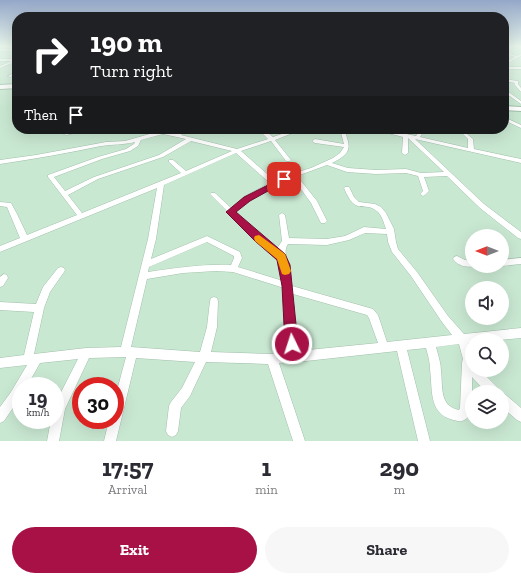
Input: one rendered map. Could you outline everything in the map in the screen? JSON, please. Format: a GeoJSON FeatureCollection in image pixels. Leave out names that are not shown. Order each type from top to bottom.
{"type":"FeatureCollection","features":[{"type":"Feature","properties":{"kind":"highway"},"geometry":{"type":"LineString","coordinates":[[0,87],[12,86]]}},
{"type":"Feature","properties":{"kind":"highway"},"geometry":{"type":"LineString","coordinates":[[0,92],[12,92]]}},
{"type":"Feature","properties":{"kind":"highway"},"geometry":{"type":"LineString","coordinates":[[509,102],[521,103]]}},
{"type":"Feature","properties":{"kind":"highway"},"geometry":{"type":"LineString","coordinates":[[509,108],[521,109]]}},
{"type":"Feature","properties":{"kind":"street"},"geometry":{"type":"LineString","coordinates":[[509,68],[521,68]]}},
{"type":"Feature","properties":{"kind":"street"},"geometry":{"type":"LineString","coordinates":[[509,81],[517,82],[516,84],[521,92]]}},
{"type":"Feature","properties":{"kind":"street"},"geometry":{"type":"LineString","coordinates":[[509,94],[521,103]]}},
{"type":"Feature","properties":{"kind":"street"},"geometry":{"type":"LineString","coordinates":[[509,121],[521,127]]}},
{"type":"Feature","properties":{"kind":"street"},"geometry":{"type":"LineString","coordinates":[[0,162],[106,144],[125,143],[152,134]]}},
{"type":"Feature","properties":{"kind":"street"},"geometry":{"type":"LineString","coordinates":[[171,134],[237,151],[274,183]]}},
{"type":"Feature","properties":{"kind":"street"},"geometry":{"type":"LineString","coordinates":[[266,134],[272,139],[288,160]]}},
{"type":"Feature","properties":{"kind":"street"},"geometry":{"type":"LineString","coordinates":[[0,249],[24,238],[161,184],[237,151],[286,134]]}},
{"type":"Feature","properties":{"kind":"street"},"geometry":{"type":"LineString","coordinates":[[231,212],[247,199],[274,183],[327,163],[344,154],[346,151],[346,146],[343,134]]}},
{"type":"Feature","properties":{"kind":"street"},"geometry":{"type":"LineString","coordinates":[[398,134],[521,161]]}},
{"type":"Feature","properties":{"kind":"street"},"geometry":{"type":"LineString","coordinates":[[417,138],[420,134]]}},
{"type":"Feature","properties":{"kind":"street"},"geometry":{"type":"LineString","coordinates":[[465,134],[470,139],[470,150]]}},
{"type":"Feature","properties":{"kind":"street"},"geometry":{"type":"LineString","coordinates":[[405,153],[407,136]]}},
{"type":"Feature","properties":{"kind":"street"},"geometry":{"type":"LineString","coordinates":[[407,136],[482,206],[521,236]]}},
{"type":"Feature","properties":{"kind":"street"},"geometry":{"type":"LineString","coordinates":[[81,216],[50,177],[52,174],[128,150],[136,145],[139,139]]}},
{"type":"Feature","properties":{"kind":"street"},"geometry":{"type":"LineString","coordinates":[[64,194],[96,178],[161,156],[190,140]]}},
{"type":"Feature","properties":{"kind":"street"},"geometry":{"type":"LineString","coordinates":[[315,141],[346,146]]}},
{"type":"Feature","properties":{"kind":"street"},"geometry":{"type":"LineString","coordinates":[[171,161],[185,174]]}},
{"type":"Feature","properties":{"kind":"street"},"geometry":{"type":"LineString","coordinates":[[327,163],[347,170],[381,172],[406,171],[421,175],[449,174]]}},
{"type":"Feature","properties":{"kind":"street"},"geometry":{"type":"LineString","coordinates":[[293,175],[312,198],[324,221]]}},
{"type":"Feature","properties":{"kind":"street"},"geometry":{"type":"LineString","coordinates":[[421,175],[426,191],[422,194]]}},
{"type":"Feature","properties":{"kind":"street"},"geometry":{"type":"LineString","coordinates":[[110,441],[143,276],[152,239],[161,184]]}},
{"type":"Feature","properties":{"kind":"street"},"geometry":{"type":"LineString","coordinates":[[346,188],[351,198],[357,204],[373,206],[379,209],[384,215],[395,250],[462,340],[465,350]]}},
{"type":"Feature","properties":{"kind":"street"},"geometry":{"type":"LineString","coordinates":[[213,194],[271,249],[282,257]]}},
{"type":"Feature","properties":{"kind":"street"},"geometry":{"type":"LineString","coordinates":[[0,204],[9,205],[24,238]]}},
{"type":"Feature","properties":{"kind":"street"},"geometry":{"type":"LineString","coordinates":[[282,215],[284,244],[282,257],[285,265],[288,288],[293,358]]}},
{"type":"Feature","properties":{"kind":"street"},"geometry":{"type":"LineString","coordinates":[[271,249],[284,244],[327,242],[346,238],[364,230],[390,232]]}},
{"type":"Feature","properties":{"kind":"street"},"geometry":{"type":"LineString","coordinates":[[146,265],[207,239],[237,254],[238,258],[233,269]]}},
{"type":"Feature","properties":{"kind":"street"},"geometry":{"type":"LineString","coordinates":[[457,259],[465,263]]}},
{"type":"Feature","properties":{"kind":"street"},"geometry":{"type":"LineString","coordinates":[[509,262],[521,261]]}},
{"type":"Feature","properties":{"kind":"street"},"geometry":{"type":"LineString","coordinates":[[143,276],[183,270],[216,268],[233,269],[288,288],[370,312],[373,315],[384,347]]}},
{"type":"Feature","properties":{"kind":"street"},"geometry":{"type":"LineString","coordinates":[[0,416],[15,396],[32,359],[39,308],[46,290],[61,270]]}},
{"type":"Feature","properties":{"kind":"street"},"geometry":{"type":"LineString","coordinates":[[172,431],[175,406],[186,392],[209,342],[214,301]]}},
{"type":"Feature","properties":{"kind":"street"},"geometry":{"type":"LineString","coordinates":[[0,306],[39,308]]}},
{"type":"Feature","properties":{"kind":"street"},"geometry":{"type":"LineString","coordinates":[[0,363],[86,353],[129,352],[203,357],[272,359],[293,358],[384,347],[462,340],[521,332]]}},
{"type":"Feature","properties":{"kind":"street"},"geometry":{"type":"LineString","coordinates":[[430,343],[436,369],[436,387],[439,403],[444,411],[453,415],[461,416],[466,411],[468,377]]}},
{"type":"Feature","properties":{"kind":"street"},"geometry":{"type":"LineString","coordinates":[[401,346],[424,441]]}},
{"type":"Feature","properties":{"kind":"street"},"geometry":{"type":"LineString","coordinates":[[53,441],[59,408],[86,353]]}},
{"type":"Feature","properties":{"kind":"street"},"geometry":{"type":"LineString","coordinates":[[272,359],[299,441]]}},
{"type":"Feature","properties":{"kind":"street"},"geometry":{"type":"LineString","coordinates":[[480,377],[487,385]]}},
{"type":"Feature","properties":{"kind":"street"},"geometry":{"type":"LineString","coordinates":[[509,405],[521,416]]}},
{"type":"Feature","properties":{"kind":"slow traffic"},"geometry":{"type":"LineString","coordinates":[[259,238],[282,257],[285,265],[285,271]]}},
{"type":"Feature","properties":{"kind":"route"},"geometry":{"type":"LineString","coordinates":[[284,179],[274,183],[247,199],[231,212],[282,257],[285,265],[288,286],[292,344]]}}]}
